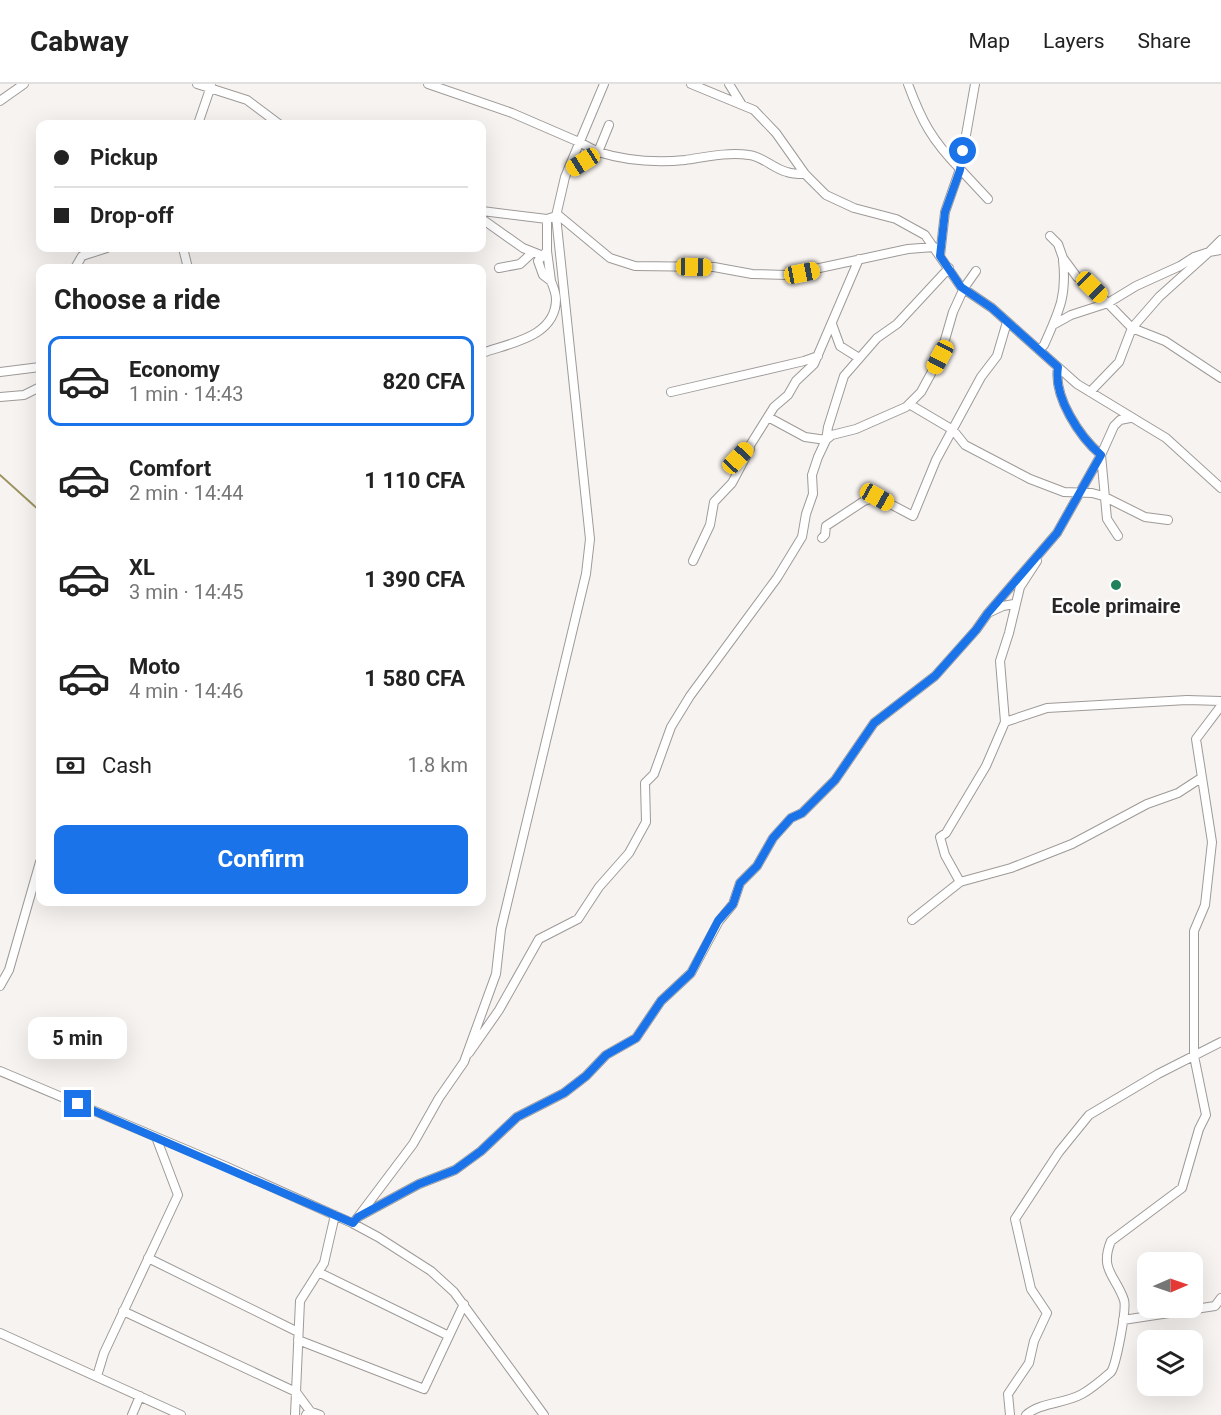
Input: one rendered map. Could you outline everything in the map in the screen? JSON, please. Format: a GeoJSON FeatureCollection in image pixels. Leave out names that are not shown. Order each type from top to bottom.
{"type":"FeatureCollection","features":[{"type":"Feature","properties":{"kind":"street"},"geometry":{"type":"LineString","coordinates":[[0,101],[24,84]]}},
{"type":"Feature","properties":{"kind":"street"},"geometry":{"type":"LineString","coordinates":[[197,84],[247,100],[274,120]]}},
{"type":"Feature","properties":{"kind":"street"},"geometry":{"type":"LineString","coordinates":[[428,84],[512,113],[598,152],[632,161],[682,160],[724,154],[752,155],[787,173],[805,174]]}},
{"type":"Feature","properties":{"kind":"street"},"geometry":{"type":"LineString","coordinates":[[464,1062],[496,974],[501,929],[586,574],[590,540],[556,215],[567,171],[604,84]]}},
{"type":"Feature","properties":{"kind":"street"},"geometry":{"type":"LineString","coordinates":[[692,84],[754,110],[776,133],[805,174],[826,195],[854,208],[896,219],[925,235],[964,288],[1090,392],[1166,438],[1221,488]]}},
{"type":"Feature","properties":{"kind":"street"},"geometry":{"type":"LineString","coordinates":[[729,84],[742,105]]}},
{"type":"Feature","properties":{"kind":"street"},"geometry":{"type":"LineString","coordinates":[[908,84],[918,113],[940,149],[988,199]]}},
{"type":"Feature","properties":{"kind":"street"},"geometry":{"type":"LineString","coordinates":[[940,256],[945,212],[960,170],[975,84]]}},
{"type":"Feature","properties":{"kind":"street"},"geometry":{"type":"LineString","coordinates":[[199,120],[211,87]]}},
{"type":"Feature","properties":{"kind":"street"},"geometry":{"type":"LineString","coordinates":[[567,171],[598,152],[609,125]]}},
{"type":"Feature","properties":{"kind":"street"},"geometry":{"type":"LineString","coordinates":[[486,212],[547,219],[556,215]]}},
{"type":"Feature","properties":{"kind":"street"},"geometry":{"type":"LineString","coordinates":[[556,215],[610,258],[635,266],[714,267],[752,274],[787,275],[908,249],[934,247]]}},
{"type":"Feature","properties":{"kind":"street"},"geometry":{"type":"LineString","coordinates":[[486,352],[542,332],[551,318],[556,299],[545,254],[547,219]]}},
{"type":"Feature","properties":{"kind":"street"},"geometry":{"type":"LineString","coordinates":[[486,222],[529,250],[545,254],[561,262]]}},
{"type":"Feature","properties":{"kind":"street"},"geometry":{"type":"LineString","coordinates":[[1209,252],[1221,231]]}},
{"type":"Feature","properties":{"kind":"street"},"geometry":{"type":"LineString","coordinates":[[1039,350],[1044,345],[1063,301],[1065,284],[1063,258],[1058,244],[1050,236]]}},
{"type":"Feature","properties":{"kind":"street"},"geometry":{"type":"LineString","coordinates":[[1090,392],[1119,362],[1132,328],[1160,297],[1221,240]]}},
{"type":"Feature","properties":{"kind":"street"},"geometry":{"type":"LineString","coordinates":[[499,268],[520,264],[529,250]]}},
{"type":"Feature","properties":{"kind":"street"},"geometry":{"type":"LineString","coordinates":[[1053,325],[1071,315],[1108,303],[1194,257],[1221,250]]}},
{"type":"Feature","properties":{"kind":"street"},"geometry":{"type":"LineString","coordinates":[[77,264],[82,256],[94,252]]}},
{"type":"Feature","properties":{"kind":"street"},"geometry":{"type":"LineString","coordinates":[[1063,258],[1077,277],[1108,303],[1132,328],[1165,341],[1221,378]]}},
{"type":"Feature","properties":{"kind":"street"},"geometry":{"type":"LineString","coordinates":[[693,561],[710,525],[714,502],[737,473],[730,463],[738,458],[757,437],[774,407],[788,395],[796,381],[814,364],[859,259]]}},
{"type":"Feature","properties":{"kind":"street"},"geometry":{"type":"LineString","coordinates":[[355,1220],[418,1137],[439,1098],[499,1010],[539,939],[578,919],[599,887],[629,852],[646,822],[645,783],[654,774],[671,727],[690,696],[777,578],[802,537],[806,514],[813,494],[812,475],[826,440],[844,376],[876,338],[897,324],[948,268]]}},
{"type":"Feature","properties":{"kind":"street"},"geometry":{"type":"LineString","coordinates":[[768,417],[805,437],[826,440],[832,435],[884,418],[909,404],[921,392],[940,357],[953,312],[964,288],[976,271]]}},
{"type":"Feature","properties":{"kind":"street"},"geometry":{"type":"LineString","coordinates":[[822,538],[825,535],[826,526],[864,501],[877,497],[913,516],[936,460],[981,377],[997,356],[1007,322]]}},
{"type":"Feature","properties":{"kind":"street"},"geometry":{"type":"LineString","coordinates":[[832,324],[840,346],[859,358]]}},
{"type":"Feature","properties":{"kind":"street"},"geometry":{"type":"LineString","coordinates":[[671,392],[818,356]]}},
{"type":"Feature","properties":{"kind":"street"},"geometry":{"type":"LineString","coordinates":[[0,372],[36,367]]}},
{"type":"Feature","properties":{"kind":"street"},"geometry":{"type":"LineString","coordinates":[[1058,367],[1059,385],[1067,410],[1087,443],[1101,455],[1103,496],[1107,519],[1118,536]]}},
{"type":"Feature","properties":{"kind":"street"},"geometry":{"type":"LineString","coordinates":[[0,397],[24,395],[36,389]]}},
{"type":"Feature","properties":{"kind":"street"},"geometry":{"type":"LineString","coordinates":[[909,404],[953,430],[965,445],[1030,479],[1053,489],[1103,496],[1145,517],[1168,520]]}},
{"type":"Feature","properties":{"kind":"street"},"geometry":{"type":"LineString","coordinates":[[355,1220],[419,1184],[455,1170],[481,1151],[517,1117],[564,1093],[586,1076],[606,1055],[636,1038],[661,1001],[691,973],[718,921],[733,904],[740,883],[757,866],[773,838],[791,818],[802,813],[835,780],[874,723],[935,676],[976,630],[1057,533],[1081,493],[1114,426],[1120,420],[1130,417]]}},
{"type":"Feature","properties":{"kind":"street"},"geometry":{"type":"LineString","coordinates":[[960,882],[945,855],[940,837],[946,833],[986,766],[1005,722],[1000,661],[1020,587],[1042,552]]}},
{"type":"Feature","properties":{"kind":"street"},"geometry":{"type":"LineString","coordinates":[[988,613],[1014,604]]}},
{"type":"Feature","properties":{"kind":"street"},"geometry":{"type":"LineString","coordinates":[[1005,722],[1047,708],[1187,700],[1221,701]]}},
{"type":"Feature","properties":{"kind":"street"},"geometry":{"type":"LineString","coordinates":[[1026,1415],[1046,1405],[1081,1395],[1113,1370],[1125,1301],[1109,1274],[1106,1253],[1111,1241],[1182,1188],[1199,1129],[1206,1115],[1194,1056],[1194,931],[1205,905],[1212,842],[1196,738],[1221,706]]}},
{"type":"Feature","properties":{"kind":"street"},"geometry":{"type":"LineString","coordinates":[[912,920],[960,882],[1011,868],[1072,844],[1147,804],[1178,793],[1202,778]]}},
{"type":"Feature","properties":{"kind":"street"},"geometry":{"type":"LineString","coordinates":[[0,986],[9,970],[36,876]]}},
{"type":"Feature","properties":{"kind":"street"},"geometry":{"type":"LineString","coordinates":[[1010,1415],[1008,1394],[1029,1364],[1034,1341],[1047,1313],[1031,1289],[1015,1219],[1059,1152],[1089,1115],[1221,1042]]}},
{"type":"Feature","properties":{"kind":"street"},"geometry":{"type":"LineString","coordinates":[[0,1071],[335,1215],[355,1220],[431,1271],[454,1292],[544,1415]]}},
{"type":"Feature","properties":{"kind":"street"},"geometry":{"type":"LineString","coordinates":[[97,1377],[104,1353],[178,1195],[156,1137]]}},
{"type":"Feature","properties":{"kind":"street"},"geometry":{"type":"LineString","coordinates":[[295,1415],[300,1301],[324,1263],[335,1215]]}},
{"type":"Feature","properties":{"kind":"street"},"geometry":{"type":"LineString","coordinates":[[148,1258],[298,1336],[424,1389],[464,1304]]}},
{"type":"Feature","properties":{"kind":"street"},"geometry":{"type":"LineString","coordinates":[[318,1272],[450,1336]]}},
{"type":"Feature","properties":{"kind":"street"},"geometry":{"type":"LineString","coordinates":[[1123,1320],[1215,1306],[1221,1298]]}},
{"type":"Feature","properties":{"kind":"street"},"geometry":{"type":"LineString","coordinates":[[123,1311],[296,1392],[309,1414],[320,1415]]}},
{"type":"Feature","properties":{"kind":"street"},"geometry":{"type":"LineString","coordinates":[[0,1333],[181,1415]]}},
{"type":"Feature","properties":{"kind":"street"},"geometry":{"type":"LineString","coordinates":[[132,1415],[140,1396]]}},
{"type":"Feature","properties":{"kind":"waterway"},"geometry":{"type":"LineString","coordinates":[[0,475],[36,507]]}},
{"type":"Feature","properties":{"kind":"place","name":"Ecole primaire"},"geometry":{"type":"Point","coordinates":[1116,585]}},
{"type":"Feature","properties":{"kind":"route"},"geometry":{"type":"LineString","coordinates":[[78,1104],[353,1223],[358,1217],[419,1184],[455,1170],[481,1151],[517,1117],[573,1088],[606,1055],[636,1038],[661,1001],[691,973],[718,921],[733,904],[740,883],[757,866],[773,838],[791,818],[802,813],[835,780],[874,723],[935,676],[976,630],[1057,533],[1101,455],[1087,443],[1067,410],[1059,385],[1058,367],[992,308],[961,287],[940,256],[945,212],[953,195],[963,151]]}}]}
